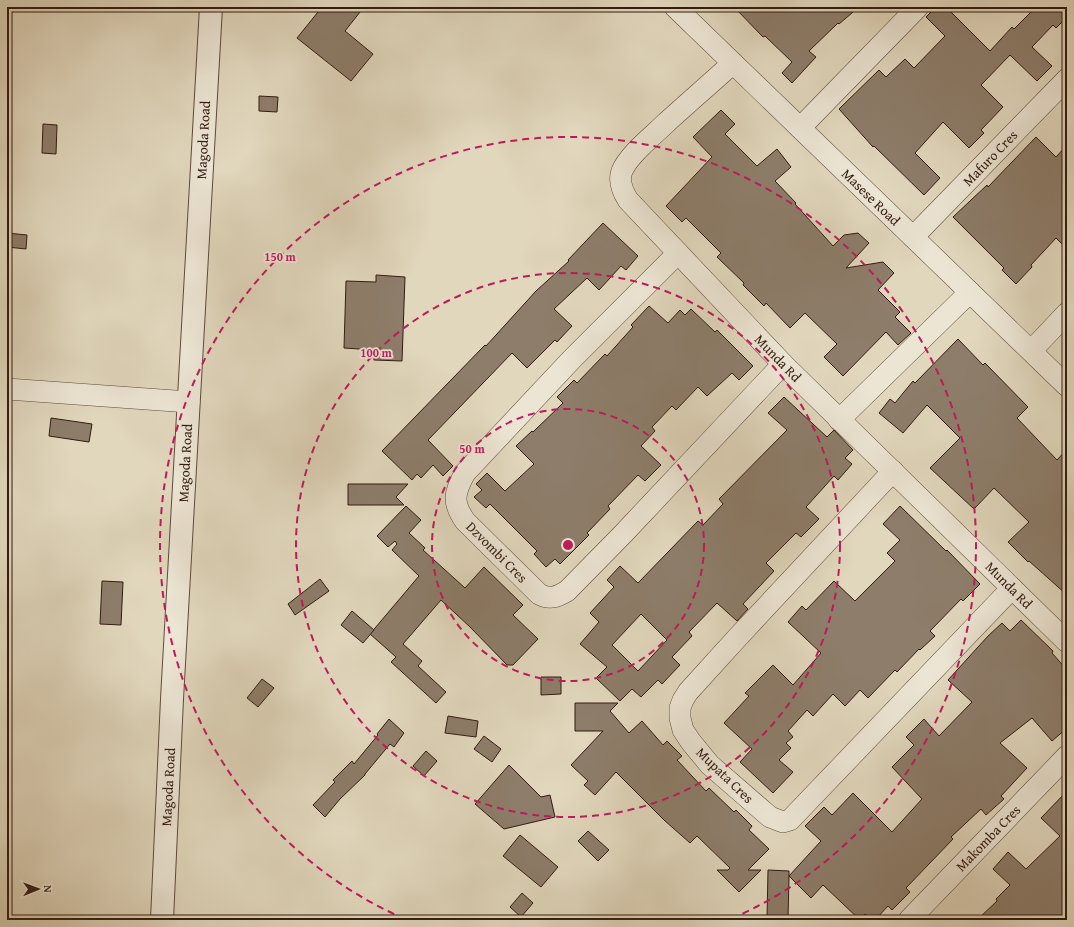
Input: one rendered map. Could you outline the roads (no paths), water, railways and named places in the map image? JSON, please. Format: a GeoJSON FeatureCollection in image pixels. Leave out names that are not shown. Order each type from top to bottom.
{"type":"FeatureCollection","features":[{"type":"Feature","properties":{"kind":"street","name":"Magoda Road"},"geometry":{"type":"LineString","coordinates":[[162,920],[211,7]]}},
{"type":"Feature","properties":{"kind":"street"},"geometry":{"type":"LineString","coordinates":[[800,128],[918,7]]}},
{"type":"Feature","properties":{"kind":"street","name":"Masese Road"},"geometry":{"type":"LineString","coordinates":[[688,11],[733,63],[1067,386]]}},
{"type":"Feature","properties":{"kind":"street","name":"Munda Rd"},"geometry":{"type":"LineString","coordinates":[[733,63],[642,145],[626,165],[621,173],[621,181],[623,190],[628,200],[783,364],[1067,642]]}},
{"type":"Feature","properties":{"kind":"street","name":"Mafuro Cres"},"geometry":{"type":"LineString","coordinates":[[913,237],[1067,79]]}},
{"type":"Feature","properties":{"kind":"street","name":"Dzvombi Cres"},"geometry":{"type":"LineString","coordinates":[[678,253],[572,358],[465,473],[459,484],[456,497],[458,510],[465,521],[539,594],[553,598],[560,596],[567,591],[623,534],[783,364]]}},
{"type":"Feature","properties":{"kind":"street"},"geometry":{"type":"LineString","coordinates":[[839,420],[970,292]]}},
{"type":"Feature","properties":{"kind":"street"},"geometry":{"type":"LineString","coordinates":[[1031,351],[1067,314]]}},
{"type":"Feature","properties":{"kind":"street"},"geometry":{"type":"LineString","coordinates":[[7,389],[189,402]]}},
{"type":"Feature","properties":{"kind":"street","name":"Mupata Cres"},"geometry":{"type":"LineString","coordinates":[[893,471],[736,638],[688,692],[683,700],[680,708],[680,718],[683,730],[710,764],[770,817],[783,822],[790,820],[1012,588]]}},
{"type":"Feature","properties":{"kind":"street","name":"Makomba Cres"},"geometry":{"type":"LineString","coordinates":[[909,920],[1067,756]]}}]}
